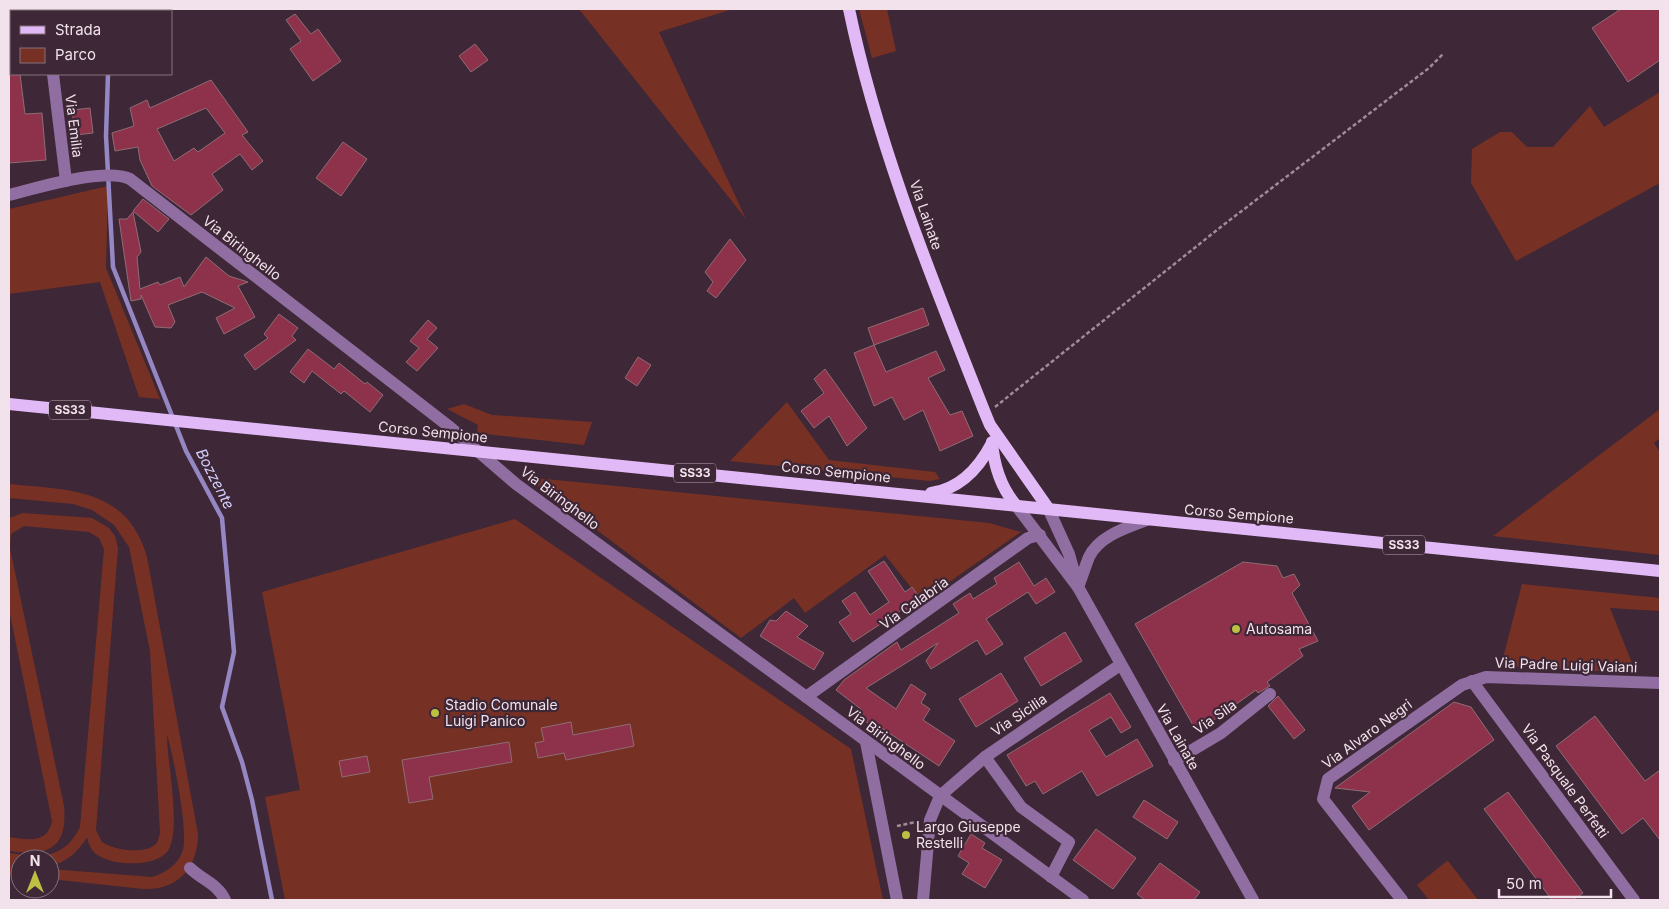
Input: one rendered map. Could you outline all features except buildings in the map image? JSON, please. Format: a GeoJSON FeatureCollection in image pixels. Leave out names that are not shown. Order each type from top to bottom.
{"type":"FeatureCollection","features":[{"type":"Feature","properties":{"kind":"main road","name":"Via Lainate"},"geometry":{"type":"LineString","coordinates":[[849,9],[869,89],[920,246],[988,419],[1000,480],[1007,495],[1015,504]]}},
{"type":"Feature","properties":{"kind":"main road","name":"Corso Sempione"},"geometry":{"type":"LineString","coordinates":[[9,404],[212,426],[1015,504],[1147,520],[1660,571]]}},
{"type":"Feature","properties":{"kind":"main road","name":"Via Lainate"},"geometry":{"type":"LineString","coordinates":[[988,419],[1048,508]]}},
{"type":"Feature","properties":{"kind":"main road"},"geometry":{"type":"LineString","coordinates":[[914,494],[940,491],[963,479],[981,464],[992,443]]}},
{"type":"Feature","properties":{"kind":"street","name":"Via Emilia"},"geometry":{"type":"LineString","coordinates":[[53,75],[66,182]]}},
{"type":"Feature","properties":{"kind":"street","name":"Via Biringhello"},"geometry":{"type":"LineString","coordinates":[[9,195],[101,176],[120,174],[130,179],[451,428],[516,484],[1083,900]]}},
{"type":"Feature","properties":{"kind":"street","name":"Via Lainate"},"geometry":{"type":"LineString","coordinates":[[1015,504],[1078,586],[1120,665],[1253,900]]}},
{"type":"Feature","properties":{"kind":"street","name":"Via Lainate"},"geometry":{"type":"LineString","coordinates":[[1048,508],[1070,554],[1078,586]]}},
{"type":"Feature","properties":{"kind":"street"},"geometry":{"type":"LineString","coordinates":[[1078,586],[1090,557],[1097,546],[1118,532],[1147,520]]}},
{"type":"Feature","properties":{"kind":"street","name":"Via Calabria"},"geometry":{"type":"LineString","coordinates":[[806,697],[1028,538],[1040,535]]}},
{"type":"Feature","properties":{"kind":"street","name":"Via Sicilia"},"geometry":{"type":"LineString","coordinates":[[940,796],[985,757],[1120,665]]}},
{"type":"Feature","properties":{"kind":"street","name":"Via Padre Luigi Vaiani"},"geometry":{"type":"LineString","coordinates":[[1472,681],[1486,678],[1660,683]]}},
{"type":"Feature","properties":{"kind":"street","name":"Via Alvaro Negri"},"geometry":{"type":"LineString","coordinates":[[1402,900],[1323,799],[1328,779],[1462,685],[1472,681]]}},
{"type":"Feature","properties":{"kind":"street","name":"Via Pasquale Perfetti"},"geometry":{"type":"LineString","coordinates":[[1472,681],[1634,900]]}},
{"type":"Feature","properties":{"kind":"street","name":"Via Sila"},"geometry":{"type":"LineString","coordinates":[[1174,761],[1221,733],[1270,694]]}},
{"type":"Feature","properties":{"kind":"street"},"geometry":{"type":"LineString","coordinates":[[866,742],[897,900]]}},
{"type":"Feature","properties":{"kind":"street"},"geometry":{"type":"LineString","coordinates":[[985,757],[1021,807],[1069,842],[1050,877]]}},
{"type":"Feature","properties":{"kind":"street"},"geometry":{"type":"LineString","coordinates":[[923,900],[930,820],[940,796]]}},
{"type":"Feature","properties":{"kind":"street"},"geometry":{"type":"LineString","coordinates":[[190,868],[222,893],[225,900]]}},
{"type":"Feature","properties":{"kind":"path"},"geometry":{"type":"LineString","coordinates":[[988,419],[1003,403],[1055,358],[1429,68],[1444,53]]}},
{"type":"Feature","properties":{"kind":"path"},"geometry":{"type":"LineString","coordinates":[[883,828],[930,820]]}},
{"type":"Feature","properties":{"kind":"green space"},"geometry":{"type":"Polygon","coordinates":[[[579,9],[733,9],[659,32],[746,219],[579,9]]]}},
{"type":"Feature","properties":{"kind":"green space"},"geometry":{"type":"Polygon","coordinates":[[[859,9],[887,9],[896,51],[872,58],[859,9]]]}},
{"type":"Feature","properties":{"kind":"green space"},"geometry":{"type":"Polygon","coordinates":[[[1660,92],[1660,183],[1516,261],[1471,183],[1472,149],[1500,132],[1512,132],[1527,147],[1553,147],[1590,106],[1604,127],[1660,92]]]}},
{"type":"Feature","properties":{"kind":"green space"},"geometry":{"type":"Polygon","coordinates":[[[108,186],[106,268],[160,399],[139,397],[100,282],[9,294],[9,209],[108,186]]]}},
{"type":"Feature","properties":{"kind":"green space"},"geometry":{"type":"Polygon","coordinates":[[[787,402],[829,460],[935,472],[940,479],[930,481],[730,461],[787,402]]]}},
{"type":"Feature","properties":{"kind":"green space"},"geometry":{"type":"Polygon","coordinates":[[[464,404],[492,415],[592,422],[584,445],[477,433],[478,425],[447,409],[464,404]]]}},
{"type":"Feature","properties":{"kind":"green space"},"geometry":{"type":"Polygon","coordinates":[[[1660,409],[1660,438],[1654,443],[1660,452],[1660,555],[1493,536],[1660,409]]]}},
{"type":"Feature","properties":{"kind":"green space"},"geometry":{"type":"Polygon","coordinates":[[[526,477],[989,523],[1021,532],[922,601],[885,555],[805,613],[794,598],[741,638],[526,477]]]}},
{"type":"Feature","properties":{"kind":"green space"},"geometry":{"type":"Polygon","coordinates":[[[9,484],[53,488],[93,496],[110,505],[125,517],[138,534],[147,557],[198,834],[197,846],[190,867],[183,875],[166,886],[155,889],[143,889],[60,880],[60,870],[152,877],[166,871],[177,862],[184,844],[180,795],[167,734],[174,825],[169,849],[165,854],[145,862],[116,862],[105,859],[93,851],[87,837],[76,852],[60,863],[60,850],[74,838],[80,827],[104,549],[99,538],[89,532],[24,526],[11,534],[10,548],[64,806],[64,821],[58,841],[52,847],[48,849],[10,849],[9,851],[9,837],[36,839],[46,834],[52,821],[9,609],[9,518],[23,513],[92,518],[109,528],[115,536],[118,548],[96,830],[102,842],[129,850],[151,847],[156,844],[160,833],[150,651],[129,547],[114,525],[92,510],[73,504],[9,498],[9,484]]]}},
{"type":"Feature","properties":{"kind":"green space","name":"Stadio Comunale Luigi Panico"},"geometry":{"type":"Polygon","coordinates":[[[515,519],[851,749],[883,900],[285,900],[265,797],[300,790],[262,592],[515,519]]]}},
{"type":"Feature","properties":{"kind":"green space"},"geometry":{"type":"Polygon","coordinates":[[[1522,584],[1660,598],[1660,611],[1610,608],[1636,673],[1501,666],[1522,584]]]}},
{"type":"Feature","properties":{"kind":"green space"},"geometry":{"type":"Polygon","coordinates":[[[10,853],[10,875],[9,875],[10,853]]]}},
{"type":"Feature","properties":{"kind":"green space"},"geometry":{"type":"Polygon","coordinates":[[[1447,861],[1478,900],[1429,900],[1417,885],[1447,861]]]}},
{"type":"Feature","properties":{"kind":"waterway","name":"Bozzente"},"geometry":{"type":"LineString","coordinates":[[108,75],[106,136],[113,267],[186,451],[222,518],[234,652],[222,707],[242,762],[252,800],[272,900]]}},
{"type":"Feature","properties":{"kind":"place","name":"Autosama"},"geometry":{"type":"Point","coordinates":[1236,629]}},
{"type":"Feature","properties":{"kind":"place","name":"Stadio Comunale Luigi Panico"},"geometry":{"type":"Point","coordinates":[435,713]}},
{"type":"Feature","properties":{"kind":"place","name":"Largo Giuseppe Restelli"},"geometry":{"type":"Point","coordinates":[906,835]}}]}
